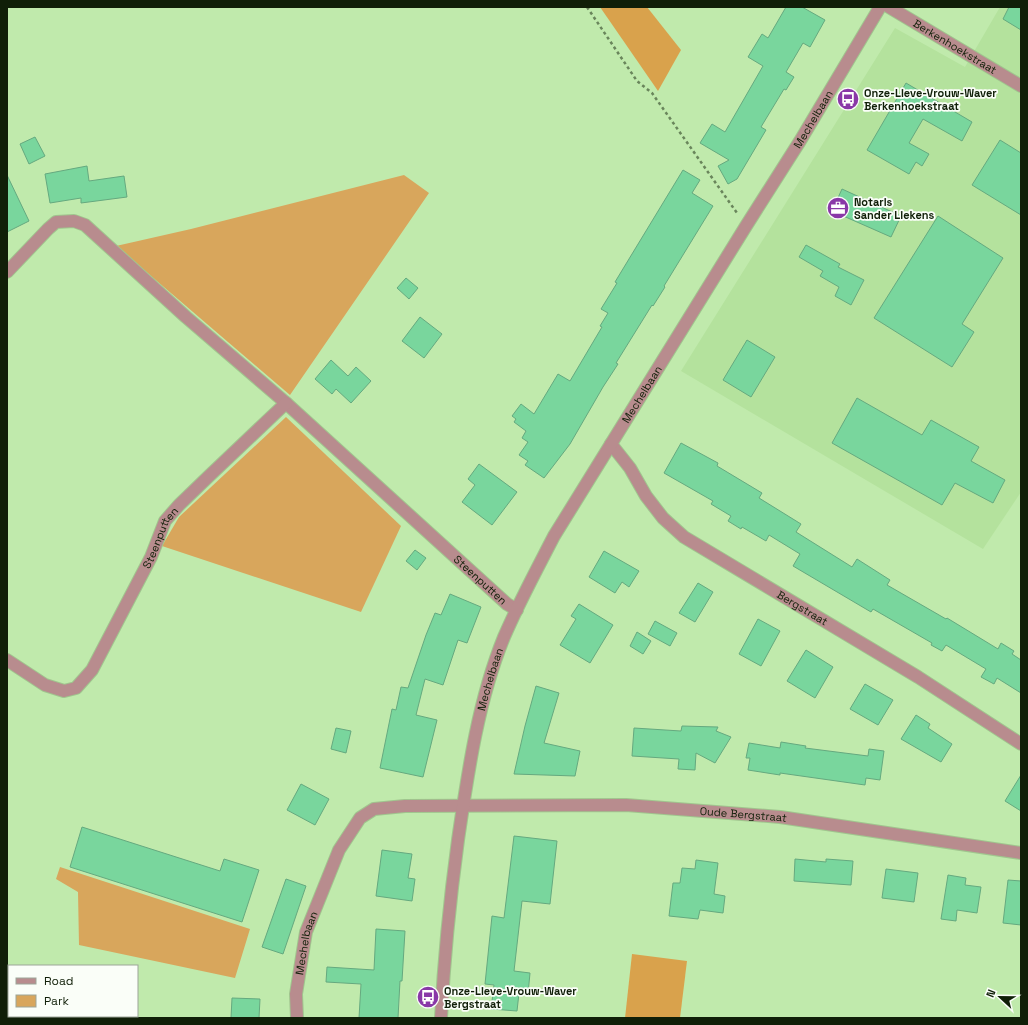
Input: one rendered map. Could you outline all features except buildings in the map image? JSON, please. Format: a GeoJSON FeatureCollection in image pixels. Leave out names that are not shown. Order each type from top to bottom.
{"type":"FeatureCollection","features":[{"type":"Feature","properties":{"kind":"street","name":"Mechelbaan"},"geometry":{"type":"LineString","coordinates":[[441,1018],[447,932],[463,806],[475,736],[504,638],[554,536],[800,141],[880,7]]}},
{"type":"Feature","properties":{"kind":"street","name":"Berkenhoekstraat"},"geometry":{"type":"LineString","coordinates":[[889,7],[1021,86]]}},
{"type":"Feature","properties":{"kind":"street","name":"Steenputten"},"geometry":{"type":"LineString","coordinates":[[8,272],[56,222],[74,221],[85,225],[186,317],[286,403],[501,599],[517,610]]}},
{"type":"Feature","properties":{"kind":"street","name":"Steenputten"},"geometry":{"type":"LineString","coordinates":[[7,660],[45,684],[64,691],[76,688],[92,670],[151,557],[165,521],[203,481],[286,403]]}},
{"type":"Feature","properties":{"kind":"street","name":"Bergstraat"},"geometry":{"type":"LineString","coordinates":[[611,444],[630,468],[646,496],[663,518],[684,537],[918,677],[1021,744]]}},
{"type":"Feature","properties":{"kind":"street","name":"Oude Bergstraat"},"geometry":{"type":"LineString","coordinates":[[463,806],[626,805],[780,817],[1021,853]]}},
{"type":"Feature","properties":{"kind":"street","name":"Mechelbaan"},"geometry":{"type":"LineString","coordinates":[[297,1018],[296,994],[306,932],[339,850],[360,818],[374,809],[405,806],[463,806]]}},
{"type":"Feature","properties":{"kind":"path"},"geometry":{"type":"LineString","coordinates":[[587,7],[638,81],[652,93],[746,226]]}},
{"type":"Feature","properties":{"kind":"shaded area"},"geometry":{"type":"Polygon","coordinates":[[[600,7],[647,7],[681,50],[658,91],[600,7]]]}},
{"type":"Feature","properties":{"kind":"shaded area"},"geometry":{"type":"Polygon","coordinates":[[[1000,7],[1021,7],[1021,492],[983,549],[681,371],[895,28],[965,67],[1000,7]]]}},
{"type":"Feature","properties":{"kind":"shaded area"},"geometry":{"type":"Polygon","coordinates":[[[632,954],[687,961],[680,1018],[625,1018],[632,954]]]}},
{"type":"Feature","properties":{"kind":"green space"},"geometry":{"type":"Polygon","coordinates":[[[404,175],[429,193],[290,395],[116,246],[191,229],[404,175]]]}},
{"type":"Feature","properties":{"kind":"green space"},"geometry":{"type":"Polygon","coordinates":[[[286,417],[401,526],[361,612],[162,546],[179,517],[286,417]]]}},
{"type":"Feature","properties":{"kind":"green space"},"geometry":{"type":"Polygon","coordinates":[[[60,867],[250,929],[235,978],[79,945],[78,892],[56,879],[60,867]]]}},
{"type":"Feature","properties":{"kind":"place","name":"Onze-Lieve-Vrouw-Waver Berkenhoekstraat"},"geometry":{"type":"Point","coordinates":[848,99]}},
{"type":"Feature","properties":{"kind":"place","name":"Notaris Sander Liekens"},"geometry":{"type":"Point","coordinates":[838,208]}},
{"type":"Feature","properties":{"kind":"place","name":"Onze-Lieve-Vrouw-Waver Bergstraat"},"geometry":{"type":"Point","coordinates":[428,997]}}]}
